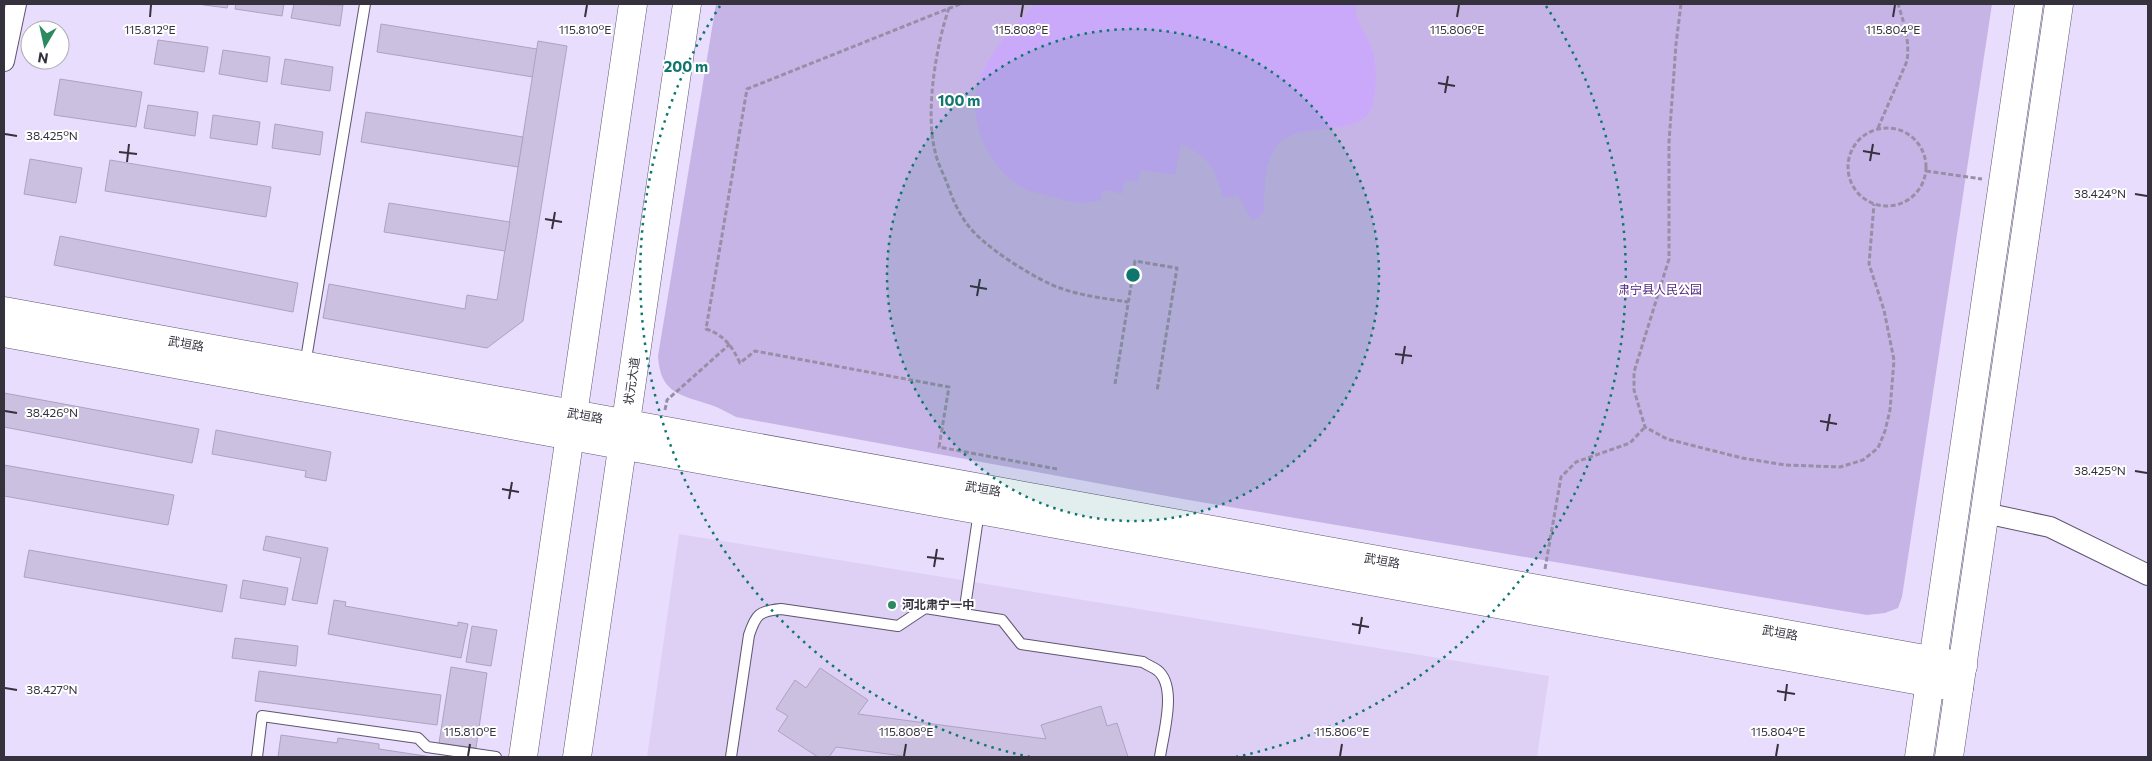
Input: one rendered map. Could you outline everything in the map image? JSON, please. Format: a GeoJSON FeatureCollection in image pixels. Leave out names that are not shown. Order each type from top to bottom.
{"type":"FeatureCollection","features":[{"type":"Feature","properties":{"kind":"main road"},"geometry":{"type":"LineString","coordinates":[[524,757],[633,4]]}},
{"type":"Feature","properties":{"kind":"main road","name":"状元大道"},"geometry":{"type":"LineString","coordinates":[[577,757],[687,4]]}},
{"type":"Feature","properties":{"kind":"main road"},"geometry":{"type":"LineString","coordinates":[[1919,757],[2029,4]]}},
{"type":"Feature","properties":{"kind":"main road"},"geometry":{"type":"LineString","coordinates":[[1949,757],[2059,4]]}},
{"type":"Feature","properties":{"kind":"main road","name":"武垣路"},"geometry":{"type":"LineString","coordinates":[[4,311],[305,366],[572,425],[980,511],[1961,677]]}},
{"type":"Feature","properties":{"kind":"main road","name":"武垣路"},"geometry":{"type":"LineString","coordinates":[[4,333],[572,425]]}},
{"type":"Feature","properties":{"kind":"main road","name":"武垣路"},"geometry":{"type":"LineString","coordinates":[[624,435],[661,430],[1541,590],[1932,672]]}},
{"type":"Feature","properties":{"kind":"street"},"geometry":{"type":"LineString","coordinates":[[4,60],[16,4]]}},
{"type":"Feature","properties":{"kind":"street"},"geometry":{"type":"LineString","coordinates":[[1985,513],[2050,527],[2148,575]]}},
{"type":"Feature","properties":{"kind":"lane"},"geometry":{"type":"LineString","coordinates":[[305,366],[365,4]]}},
{"type":"Feature","properties":{"kind":"lane"},"geometry":{"type":"LineString","coordinates":[[964,614],[980,511]]}},
{"type":"Feature","properties":{"kind":"lane"},"geometry":{"type":"LineString","coordinates":[[731,757],[749,635],[755,617],[765,611],[781,609],[898,626],[925,608],[1002,620],[1021,644],[1143,662],[1157,670],[1164,678],[1169,694],[1160,757]]}},
{"type":"Feature","properties":{"kind":"lane"},"geometry":{"type":"LineString","coordinates":[[257,757],[262,716],[418,738],[427,747],[496,757]]}},
{"type":"Feature","properties":{"kind":"path"},"geometry":{"type":"LineString","coordinates":[[960,4],[747,89],[706,329],[716,332],[730,344],[740,363],[755,351],[949,387],[939,447],[1057,469]]}},
{"type":"Feature","properties":{"kind":"path"},"geometry":{"type":"LineString","coordinates":[[1681,4],[1676,44],[1669,142],[1669,259],[1634,372],[1634,390],[1645,426],[1667,440],[1725,454],[1785,465],[1840,467],[1863,460],[1878,448],[1885,431],[1890,410],[1894,360],[1884,310],[1869,264],[1874,204]]}},
{"type":"Feature","properties":{"kind":"path"},"geometry":{"type":"LineString","coordinates":[[1878,129],[1907,61],[1907,37],[1898,4]]}},
{"type":"Feature","properties":{"kind":"path"},"geometry":{"type":"LineString","coordinates":[[949,8],[942,31],[936,64],[932,95],[932,127],[935,151],[955,206],[968,226],[1020,268],[1051,285],[1085,296],[1128,302]]}},
{"type":"Feature","properties":{"kind":"path"},"geometry":{"type":"LineString","coordinates":[[1893,128],[1911,136],[1923,151],[1926,170],[1920,189],[1906,202],[1887,206],[1874,204],[1854,190],[1847,165],[1852,149],[1864,134],[1878,129],[1893,128]]}},
{"type":"Feature","properties":{"kind":"path"},"geometry":{"type":"LineString","coordinates":[[1926,170],[2003,182]]}},
{"type":"Feature","properties":{"kind":"path"},"geometry":{"type":"LineString","coordinates":[[1115,384],[1135,261],[1177,268],[1156,391]]}},
{"type":"Feature","properties":{"kind":"path"},"geometry":{"type":"LineString","coordinates":[[661,430],[667,400],[730,344]]}},
{"type":"Feature","properties":{"kind":"path"},"geometry":{"type":"LineString","coordinates":[[1541,590],[1561,477],[1576,462],[1630,443],[1645,426]]}},
{"type":"Feature","properties":{"kind":"shaded area"},"geometry":{"type":"Polygon","coordinates":[[[1035,4],[1355,4],[1359,22],[1374,56],[1376,83],[1373,103],[1368,114],[1360,121],[1348,126],[1296,134],[1280,142],[1270,158],[1268,166],[1265,182],[1264,213],[1253,221],[1238,196],[1223,197],[1210,164],[1199,154],[1181,144],[1175,175],[1140,170],[1138,182],[1125,180],[1122,194],[1103,190],[1101,200],[1081,203],[1033,192],[1012,180],[993,160],[980,134],[975,106],[976,92],[985,67],[1000,44],[1035,4]]]}},
{"type":"Feature","properties":{"kind":"shaded area","name":"河北肃宁一中"},"geometry":{"type":"Polygon","coordinates":[[[679,534],[1549,676],[1537,757],[647,757],[679,534]]]}},
{"type":"Feature","properties":{"kind":"green space","name":"肃宁县人民公园"},"geometry":{"type":"Polygon","coordinates":[[[716,4],[1992,4],[1902,597],[1898,608],[1885,613],[1867,615],[1183,499],[736,417],[714,406],[674,391],[663,378],[658,356],[716,4]]]}},
{"type":"Feature","properties":{"kind":"building"},"geometry":{"type":"Polygon","coordinates":[[[197,4],[228,4],[227,8],[197,4]]]}},
{"type":"Feature","properties":{"kind":"building"},"geometry":{"type":"Polygon","coordinates":[[[236,4],[284,4],[282,16],[235,9],[236,4]]]}},
{"type":"Feature","properties":{"kind":"building"},"geometry":{"type":"Polygon","coordinates":[[[294,4],[343,5],[340,26],[291,18],[294,4]]]}},
{"type":"Feature","properties":{"kind":"building"},"geometry":{"type":"Polygon","coordinates":[[[381,24],[537,49],[533,77],[377,52],[381,24]]]}},
{"type":"Feature","properties":{"kind":"building"},"geometry":{"type":"Polygon","coordinates":[[[158,40],[208,47],[204,72],[154,64],[158,40]]]}},
{"type":"Feature","properties":{"kind":"building"},"geometry":{"type":"Polygon","coordinates":[[[538,41],[567,46],[523,321],[487,348],[323,318],[329,284],[465,309],[467,295],[497,300],[538,41]]]}},
{"type":"Feature","properties":{"kind":"building"},"geometry":{"type":"Polygon","coordinates":[[[223,50],[270,57],[267,82],[219,74],[223,50]]]}},
{"type":"Feature","properties":{"kind":"building"},"geometry":{"type":"Polygon","coordinates":[[[285,59],[333,67],[330,91],[281,84],[285,59]]]}},
{"type":"Feature","properties":{"kind":"building"},"geometry":{"type":"Polygon","coordinates":[[[60,79],[142,92],[136,127],[54,115],[60,79]]]}},
{"type":"Feature","properties":{"kind":"building"},"geometry":{"type":"Polygon","coordinates":[[[148,105],[198,112],[195,136],[144,128],[148,105]]]}},
{"type":"Feature","properties":{"kind":"building"},"geometry":{"type":"Polygon","coordinates":[[[366,112],[523,137],[518,167],[361,142],[366,112]]]}},
{"type":"Feature","properties":{"kind":"building"},"geometry":{"type":"Polygon","coordinates":[[[213,115],[260,122],[257,145],[210,138],[213,115]]]}},
{"type":"Feature","properties":{"kind":"building"},"geometry":{"type":"Polygon","coordinates":[[[275,124],[323,132],[320,155],[272,148],[275,124]]]}},
{"type":"Feature","properties":{"kind":"building"},"geometry":{"type":"Polygon","coordinates":[[[30,159],[82,168],[76,203],[24,194],[30,159]]]}},
{"type":"Feature","properties":{"kind":"building"},"geometry":{"type":"Polygon","coordinates":[[[110,160],[271,187],[266,217],[105,191],[110,160]]]}},
{"type":"Feature","properties":{"kind":"building"},"geometry":{"type":"Polygon","coordinates":[[[389,203],[510,222],[505,251],[384,232],[389,203]]]}},
{"type":"Feature","properties":{"kind":"building"},"geometry":{"type":"Polygon","coordinates":[[[60,236],[298,283],[293,312],[54,265],[60,236]]]}},
{"type":"Feature","properties":{"kind":"building"},"geometry":{"type":"Polygon","coordinates":[[[4,393],[199,429],[192,463],[4,427],[4,393]]]}},
{"type":"Feature","properties":{"kind":"building"},"geometry":{"type":"Polygon","coordinates":[[[216,430],[331,452],[326,481],[305,477],[306,471],[212,454],[216,430]]]}},
{"type":"Feature","properties":{"kind":"building"},"geometry":{"type":"Polygon","coordinates":[[[4,465],[174,495],[168,525],[4,496],[4,465]]]}},
{"type":"Feature","properties":{"kind":"building"},"geometry":{"type":"Polygon","coordinates":[[[266,536],[328,548],[317,604],[292,600],[301,558],[263,550],[266,536]]]}},
{"type":"Feature","properties":{"kind":"building"},"geometry":{"type":"Polygon","coordinates":[[[29,550],[227,585],[222,612],[24,577],[29,550]]]}},
{"type":"Feature","properties":{"kind":"building"},"geometry":{"type":"Polygon","coordinates":[[[243,580],[288,588],[285,605],[240,598],[243,580]]]}},
{"type":"Feature","properties":{"kind":"building"},"geometry":{"type":"Polygon","coordinates":[[[334,600],[346,602],[345,606],[458,626],[458,622],[468,624],[461,658],[328,634],[334,600]]]}},
{"type":"Feature","properties":{"kind":"building"},"geometry":{"type":"Polygon","coordinates":[[[472,626],[497,630],[491,666],[466,662],[472,626]]]}},
{"type":"Feature","properties":{"kind":"building"},"geometry":{"type":"Polygon","coordinates":[[[235,638],[298,646],[296,666],[232,658],[235,638]]]}},
{"type":"Feature","properties":{"kind":"building"},"geometry":{"type":"Polygon","coordinates":[[[451,667],[487,673],[476,748],[439,743],[451,667]]]}},
{"type":"Feature","properties":{"kind":"building"},"geometry":{"type":"Polygon","coordinates":[[[820,668],[868,700],[858,714],[1046,739],[1041,725],[1101,706],[1107,726],[1117,723],[1128,757],[910,757],[836,747],[829,757],[818,757],[778,731],[788,716],[776,709],[795,680],[806,688],[820,668]]]}},
{"type":"Feature","properties":{"kind":"building"},"geometry":{"type":"Polygon","coordinates":[[[259,671],[441,695],[437,725],[255,701],[259,671]]]}},
{"type":"Feature","properties":{"kind":"building"},"geometry":{"type":"Polygon","coordinates":[[[281,735],[337,743],[338,738],[379,744],[379,749],[432,757],[278,757],[281,735]]]}},
{"type":"Feature","properties":{"kind":"place","name":"河北肃宁一中"},"geometry":{"type":"Point","coordinates":[892,605]}}]}
